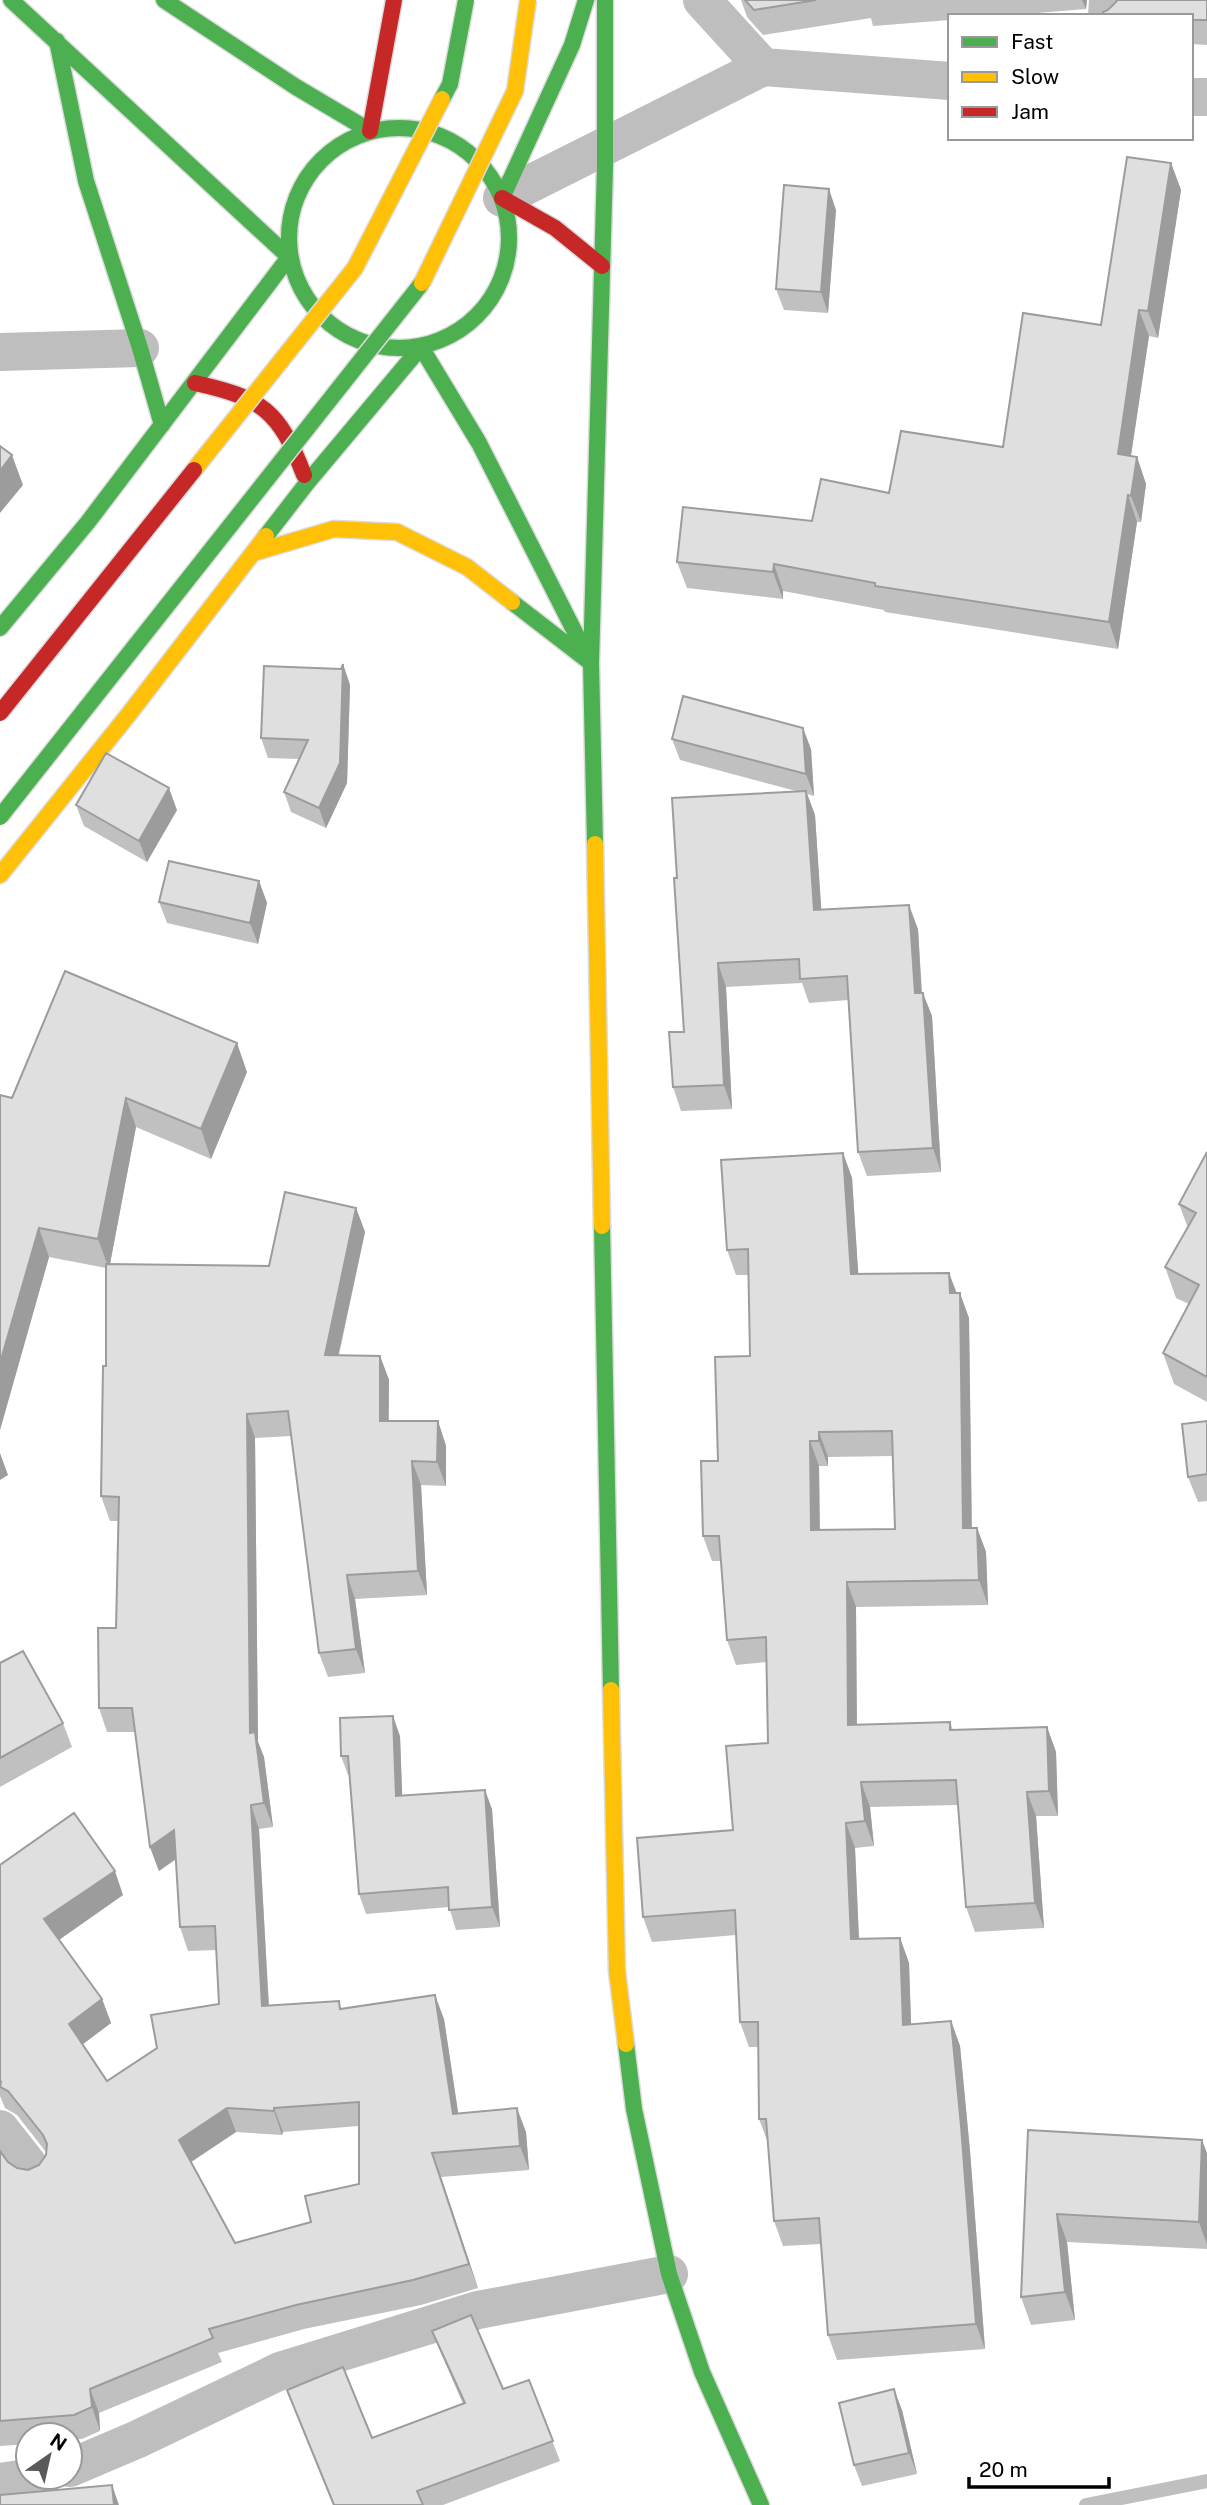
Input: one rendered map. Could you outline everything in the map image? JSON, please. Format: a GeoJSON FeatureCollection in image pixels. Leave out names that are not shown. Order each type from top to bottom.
{"type":"FeatureCollection","features":[{"type":"Feature","properties":{"kind":"main road"},"geometry":{"type":"LineString","coordinates":[[11,0],[289,257]]}},
{"type":"Feature","properties":{"kind":"main road"},"geometry":{"type":"LineString","coordinates":[[164,0],[296,87],[370,131]]}},
{"type":"Feature","properties":{"kind":"main road"},"geometry":{"type":"LineString","coordinates":[[370,131],[394,0]]}},
{"type":"Feature","properties":{"kind":"main road"},"geometry":{"type":"LineString","coordinates":[[0,713],[355,268],[450,84],[466,0]]}},
{"type":"Feature","properties":{"kind":"main road"},"geometry":{"type":"LineString","coordinates":[[0,817],[425,279],[515,91],[528,0]]}},
{"type":"Feature","properties":{"kind":"main road"},"geometry":{"type":"LineString","coordinates":[[502,198],[572,45],[586,0]]}},
{"type":"Feature","properties":{"kind":"main road"},"geometry":{"type":"LineString","coordinates":[[605,0],[605,146],[591,528],[591,663],[617,1971],[634,2109],[669,2274],[702,2372],[755,2497],[761,2505]]}},
{"type":"Feature","properties":{"kind":"main road"},"geometry":{"type":"LineString","coordinates":[[57,41],[86,181],[162,425]]}},
{"type":"Feature","properties":{"kind":"main road"},"geometry":{"type":"LineString","coordinates":[[402,127],[434,133],[463,147],[486,170],[502,198],[510,229],[508,261],[497,292],[477,318],[452,337],[421,347],[376,347],[335,330],[305,298],[289,257],[289,216],[304,178],[333,148],[370,131],[402,127]]}},
{"type":"Feature","properties":{"kind":"main road"},"geometry":{"type":"LineString","coordinates":[[502,198],[530,210],[553,225],[602,266]]}},
{"type":"Feature","properties":{"kind":"main road"},"geometry":{"type":"LineString","coordinates":[[0,628],[88,522],[289,257]]}},
{"type":"Feature","properties":{"kind":"main road"},"geometry":{"type":"LineString","coordinates":[[0,875],[307,483],[421,347]]}},
{"type":"Feature","properties":{"kind":"main road"},"geometry":{"type":"LineString","coordinates":[[421,347],[479,443],[591,663]]}},
{"type":"Feature","properties":{"kind":"main road"},"geometry":{"type":"LineString","coordinates":[[195,383],[224,389],[254,400],[279,420],[293,443],[307,483]]}},
{"type":"Feature","properties":{"kind":"main road"},"geometry":{"type":"LineString","coordinates":[[253,553],[334,529],[397,532],[467,567],[591,663]]}},
{"type":"Feature","properties":{"kind":"street"},"geometry":{"type":"LineString","coordinates":[[702,0],[764,67]]}},
{"type":"Feature","properties":{"kind":"street"},"geometry":{"type":"LineString","coordinates":[[502,198],[764,67],[948,80]]}},
{"type":"Feature","properties":{"kind":"street"},"geometry":{"type":"LineString","coordinates":[[0,352],[140,348]]}},
{"type":"Feature","properties":{"kind":"street"},"geometry":{"type":"LineString","coordinates":[[0,2129],[34,2172]]}},
{"type":"Feature","properties":{"kind":"street"},"geometry":{"type":"LineString","coordinates":[[84,2462],[280,2371],[478,2310],[669,2274]]}},
{"type":"Feature","properties":{"kind":"building"},"geometry":{"type":"Polygon","coordinates":[[[745,0],[816,0],[754,10],[745,0]]]}},
{"type":"Feature","properties":{"kind":"building"},"geometry":{"type":"Polygon","coordinates":[[[1207,0],[1207,20],[1193,20],[1193,14],[1103,14],[1116,2],[1207,0]]]}},
{"type":"Feature","properties":{"kind":"building"},"geometry":{"type":"Polygon","coordinates":[[[1127,157],[1171,163],[1148,311],[1139,310],[1118,454],[1137,457],[1131,496],[1128,495],[1109,622],[875,586],[875,583],[774,564],[773,572],[677,562],[683,507],[812,521],[821,479],[889,493],[901,431],[1003,447],[1023,313],[1101,325],[1127,157]]]}},
{"type":"Feature","properties":{"kind":"building"},"geometry":{"type":"Polygon","coordinates":[[[784,185],[829,189],[821,292],[776,289],[784,185]]]}},
{"type":"Feature","properties":{"kind":"building"},"geometry":{"type":"Polygon","coordinates":[[[0,446],[12,455],[0,471],[0,446]]]}},
{"type":"Feature","properties":{"kind":"building"},"geometry":{"type":"Polygon","coordinates":[[[343,664],[340,763],[319,808],[284,792],[308,740],[261,738],[264,666],[341,669],[343,664]]]}},
{"type":"Feature","properties":{"kind":"building"},"geometry":{"type":"Polygon","coordinates":[[[683,696],[803,728],[806,774],[672,739],[683,696]]]}},
{"type":"Feature","properties":{"kind":"building"},"geometry":{"type":"Polygon","coordinates":[[[106,753],[169,788],[139,841],[76,805],[106,753]]]}},
{"type":"Feature","properties":{"kind":"building"},"geometry":{"type":"Polygon","coordinates":[[[806,791],[814,910],[909,905],[915,993],[923,993],[933,1148],[858,1152],[847,976],[800,979],[799,959],[718,963],[724,1085],[673,1087],[669,1032],[684,1032],[672,798],[806,791]]]}},
{"type":"Feature","properties":{"kind":"building"},"geometry":{"type":"Polygon","coordinates":[[[169,861],[259,881],[250,923],[159,902],[169,861]]]}},
{"type":"Feature","properties":{"kind":"building"},"geometry":{"type":"Polygon","coordinates":[[[65,971],[237,1043],[201,1129],[126,1098],[98,1239],[39,1228],[0,1363],[0,1095],[12,1098],[65,971]]]}},
{"type":"Feature","properties":{"kind":"building"},"geometry":{"type":"Polygon","coordinates":[[[1207,1152],[1207,1377],[1163,1353],[1199,1285],[1165,1267],[1196,1213],[1179,1204],[1207,1152]]]}},
{"type":"Feature","properties":{"kind":"building"},"geometry":{"type":"Polygon","coordinates":[[[843,1153],[851,1274],[949,1273],[950,1293],[960,1293],[963,1528],[977,1528],[979,1580],[847,1582],[848,1725],[950,1722],[950,1730],[1047,1727],[1049,1791],[1027,1792],[1035,1903],[966,1907],[956,1780],[861,1782],[865,1821],[846,1823],[851,1939],[900,1938],[903,2025],[951,2021],[976,2324],[828,2335],[819,2218],[774,2221],[766,2119],[759,2119],[758,2022],[740,2022],[735,1910],[643,1917],[637,1838],[733,1830],[726,1746],[768,1743],[766,1637],[727,1640],[719,1536],[703,1536],[701,1461],[718,1461],[715,1357],[750,1356],[748,1249],[727,1250],[721,1160],[843,1153]],[[892,1431],[819,1432],[819,1441],[810,1441],[811,1530],[895,1529],[892,1431]]]}},
{"type":"Feature","properties":{"kind":"building"},"geometry":{"type":"Polygon","coordinates":[[[285,1192],[356,1208],[325,1355],[380,1356],[380,1421],[438,1421],[437,1462],[412,1461],[418,1571],[347,1575],[356,1649],[319,1653],[288,1411],[247,1414],[250,1733],[255,1732],[264,1803],[251,1805],[262,2006],[339,2001],[340,2009],[435,1995],[453,2114],[517,2108],[520,2146],[432,2153],[469,2264],[413,2280],[296,2305],[209,2329],[213,2338],[90,2389],[92,2407],[74,2415],[0,2421],[0,2151],[8,2162],[17,2168],[28,2170],[39,2165],[46,2155],[47,2144],[43,2135],[8,2091],[0,2087],[0,1865],[74,1813],[115,1871],[44,1919],[102,1999],[69,2024],[107,2081],[157,2048],[151,2015],[219,2004],[215,1926],[180,1927],[174,1830],[150,1847],[132,1708],[99,1708],[98,1628],[116,1628],[119,1497],[101,1496],[103,1366],[106,1366],[106,1264],[269,1266],[285,1192]],[[359,2102],[274,2108],[274,2111],[227,2108],[179,2140],[235,2243],[311,2222],[305,2196],[359,2184],[359,2102]]]}},
{"type":"Feature","properties":{"kind":"building"},"geometry":{"type":"Polygon","coordinates":[[[1207,1421],[1207,1474],[1188,1477],[1182,1424],[1207,1421]]]}},
{"type":"Feature","properties":{"kind":"building"},"geometry":{"type":"Polygon","coordinates":[[[23,1651],[63,1723],[0,1758],[0,1663],[23,1651]]]}},
{"type":"Feature","properties":{"kind":"building"},"geometry":{"type":"Polygon","coordinates":[[[393,1716],[396,1796],[485,1790],[492,1907],[449,1910],[448,1887],[359,1894],[348,1756],[341,1756],[340,1718],[393,1716]]]}},
{"type":"Feature","properties":{"kind":"building"},"geometry":{"type":"Polygon","coordinates":[[[1028,2130],[1202,2140],[1199,2222],[1057,2214],[1065,2292],[1021,2297],[1028,2130]]]}},
{"type":"Feature","properties":{"kind":"building"},"geometry":{"type":"Polygon","coordinates":[[[471,2315],[503,2389],[529,2380],[553,2441],[417,2491],[423,2505],[334,2505],[287,2390],[343,2367],[372,2438],[465,2403],[432,2331],[471,2315]]]}},
{"type":"Feature","properties":{"kind":"building"},"geometry":{"type":"Polygon","coordinates":[[[894,2389],[909,2453],[854,2465],[839,2403],[894,2389]]]}},
{"type":"Feature","properties":{"kind":"building"},"geometry":{"type":"Polygon","coordinates":[[[112,2485],[114,2505],[0,2505],[0,2495],[84,2491],[84,2488],[112,2485]]]}},
{"type":"Feature","properties":{"kind":"waterway"},"geometry":{"type":"LineString","coordinates":[[1086,2505],[1207,2481]]}},
{"type":"Feature","properties":{"kind":"traffic: fast"},"geometry":{"type":"LineString","coordinates":[[11,0],[289,257]]}},
{"type":"Feature","properties":{"kind":"traffic: fast"},"geometry":{"type":"LineString","coordinates":[[164,0],[296,87],[370,131]]}},
{"type":"Feature","properties":{"kind":"traffic: fast"},"geometry":{"type":"LineString","coordinates":[[442,99],[450,84],[466,0]]}},
{"type":"Feature","properties":{"kind":"traffic: fast"},"geometry":{"type":"LineString","coordinates":[[502,198],[572,45],[586,0]]}},
{"type":"Feature","properties":{"kind":"traffic: fast"},"geometry":{"type":"LineString","coordinates":[[595,844],[591,663],[605,166],[605,0]]}},
{"type":"Feature","properties":{"kind":"traffic: fast"},"geometry":{"type":"LineString","coordinates":[[57,41],[86,181],[162,425]]}},
{"type":"Feature","properties":{"kind":"traffic: fast"},"geometry":{"type":"LineString","coordinates":[[410,128],[441,136],[460,146],[477,160],[491,177],[501,196],[507,216],[509,238],[507,260],[501,280],[491,299],[477,316],[460,330],[431,344],[388,348],[367,344],[347,335],[329,323],[314,308],[293,270],[289,227],[293,206],[302,186],[314,168],[329,153],[367,132],[410,128]]}},
{"type":"Feature","properties":{"kind":"traffic: fast"},"geometry":{"type":"LineString","coordinates":[[0,628],[88,522],[289,257]]}},
{"type":"Feature","properties":{"kind":"traffic: fast"},"geometry":{"type":"LineString","coordinates":[[0,817],[422,283]]}},
{"type":"Feature","properties":{"kind":"traffic: fast"},"geometry":{"type":"LineString","coordinates":[[421,347],[479,443],[585,652]]}},
{"type":"Feature","properties":{"kind":"traffic: fast"},"geometry":{"type":"LineString","coordinates":[[266,536],[421,347]]}},
{"type":"Feature","properties":{"kind":"traffic: fast"},"geometry":{"type":"LineString","coordinates":[[512,602],[591,663]]}},
{"type":"Feature","properties":{"kind":"traffic: fast"},"geometry":{"type":"LineString","coordinates":[[602,1226],[611,1690]]}},
{"type":"Feature","properties":{"kind":"traffic: fast"},"geometry":{"type":"LineString","coordinates":[[626,2044],[634,2109],[669,2274],[702,2372],[761,2505]]}},
{"type":"Feature","properties":{"kind":"traffic: slow"},"geometry":{"type":"LineString","coordinates":[[422,283],[515,91],[528,0]]}},
{"type":"Feature","properties":{"kind":"traffic: slow"},"geometry":{"type":"LineString","coordinates":[[194,470],[355,268],[442,99]]}},
{"type":"Feature","properties":{"kind":"traffic: slow"},"geometry":{"type":"LineString","coordinates":[[253,553],[334,529],[397,532],[467,567],[512,602]]}},
{"type":"Feature","properties":{"kind":"traffic: slow"},"geometry":{"type":"LineString","coordinates":[[0,875],[129,714],[266,536]]}},
{"type":"Feature","properties":{"kind":"traffic: slow"},"geometry":{"type":"LineString","coordinates":[[595,844],[602,1226]]}},
{"type":"Feature","properties":{"kind":"traffic: slow"},"geometry":{"type":"LineString","coordinates":[[611,1690],[617,1971],[626,2044]]}},
{"type":"Feature","properties":{"kind":"traffic: jam"},"geometry":{"type":"LineString","coordinates":[[370,131],[394,0]]}},
{"type":"Feature","properties":{"kind":"traffic: jam"},"geometry":{"type":"LineString","coordinates":[[502,198],[555,228],[602,266]]}},
{"type":"Feature","properties":{"kind":"traffic: jam"},"geometry":{"type":"LineString","coordinates":[[195,383],[237,395],[265,410],[286,435],[304,475]]}},
{"type":"Feature","properties":{"kind":"traffic: jam"},"geometry":{"type":"LineString","coordinates":[[0,713],[194,470]]}}]}
